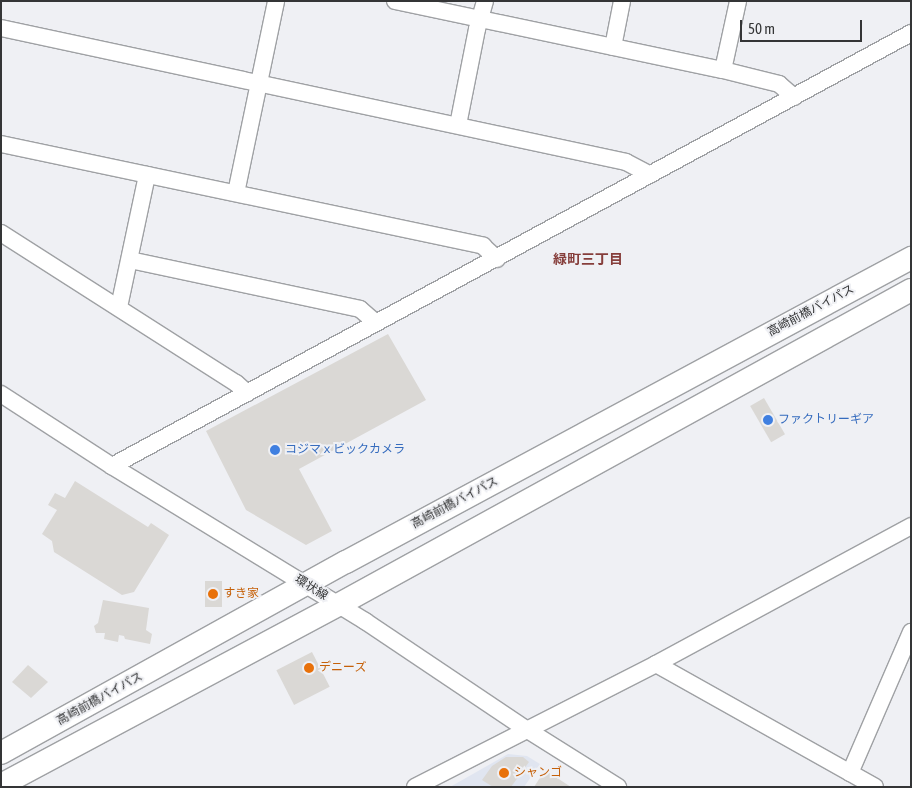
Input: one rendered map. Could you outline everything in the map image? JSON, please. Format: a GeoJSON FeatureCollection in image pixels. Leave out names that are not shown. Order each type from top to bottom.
{"type":"FeatureCollection","features":[{"type":"Feature","properties":{"kind":"highway","name":"高崎前橋バイパス"},"geometry":{"type":"LineString","coordinates":[[1,753],[306,584],[911,258]]}},
{"type":"Feature","properties":{"kind":"highway"},"geometry":{"type":"LineString","coordinates":[[1,785],[338,605],[378,581],[911,290]]}},
{"type":"Feature","properties":{"kind":"street"},"geometry":{"type":"LineString","coordinates":[[236,193],[276,1]]}},
{"type":"Feature","properties":{"kind":"street"},"geometry":{"type":"LineString","coordinates":[[395,1],[723,70],[779,84],[794,97]]}},
{"type":"Feature","properties":{"kind":"street"},"geometry":{"type":"LineString","coordinates":[[458,125],[485,1]]}},
{"type":"Feature","properties":{"kind":"street"},"geometry":{"type":"LineString","coordinates":[[613,47],[622,1]]}},
{"type":"Feature","properties":{"kind":"street"},"geometry":{"type":"LineString","coordinates":[[723,70],[738,1]]}},
{"type":"Feature","properties":{"kind":"street"},"geometry":{"type":"LineString","coordinates":[[1,28],[626,162],[650,174]]}},
{"type":"Feature","properties":{"kind":"street"},"geometry":{"type":"LineString","coordinates":[[112,466],[911,33]]}},
{"type":"Feature","properties":{"kind":"street"},"geometry":{"type":"LineString","coordinates":[[1,144],[483,246],[497,259]]}},
{"type":"Feature","properties":{"kind":"street"},"geometry":{"type":"LineString","coordinates":[[120,307],[147,175]]}},
{"type":"Feature","properties":{"kind":"street"},"geometry":{"type":"LineString","coordinates":[[1,233],[120,307],[236,383],[247,393]]}},
{"type":"Feature","properties":{"kind":"street"},"geometry":{"type":"LineString","coordinates":[[130,260],[360,309],[376,323]]}},
{"type":"Feature","properties":{"kind":"street","name":"環状線"},"geometry":{"type":"LineString","coordinates":[[1,394],[112,466],[306,584],[526,729],[618,787]]}},
{"type":"Feature","properties":{"kind":"street"},"geometry":{"type":"LineString","coordinates":[[416,787],[909,531]]}},
{"type":"Feature","properties":{"kind":"street"},"geometry":{"type":"LineString","coordinates":[[850,773],[911,632]]}},
{"type":"Feature","properties":{"kind":"street"},"geometry":{"type":"LineString","coordinates":[[656,664],[875,787]]}},
{"type":"Feature","properties":{"kind":"shaded area"},"geometry":{"type":"Polygon","coordinates":[[[508,754],[527,756],[540,764],[524,787],[450,787],[508,754]]]}},
{"type":"Feature","properties":{"kind":"building","name":"コジマｘビックカメラ"},"geometry":{"type":"Polygon","coordinates":[[[388,334],[426,400],[299,469],[332,531],[306,545],[246,510],[206,431],[388,334]]]}},
{"type":"Feature","properties":{"kind":"building","name":"ファクトリーギア"},"geometry":{"type":"Polygon","coordinates":[[[764,398],[785,434],[771,442],[750,406],[764,398]]]}},
{"type":"Feature","properties":{"kind":"building"},"geometry":{"type":"Polygon","coordinates":[[[75,481],[148,527],[151,523],[169,535],[134,592],[122,595],[54,552],[52,541],[42,534],[57,510],[48,505],[55,493],[65,498],[75,481]]]}},
{"type":"Feature","properties":{"kind":"building","name":"すき家"},"geometry":{"type":"Polygon","coordinates":[[[205,581],[222,581],[222,607],[205,607],[205,581]]]}},
{"type":"Feature","properties":{"kind":"building"},"geometry":{"type":"Polygon","coordinates":[[[103,600],[149,608],[146,630],[152,634],[150,644],[125,639],[124,636],[119,635],[118,642],[104,639],[105,633],[96,633],[94,626],[98,623],[103,600]]]}},
{"type":"Feature","properties":{"kind":"building"},"geometry":{"type":"Polygon","coordinates":[[[312,652],[330,687],[294,705],[276,670],[312,652]]]}},
{"type":"Feature","properties":{"kind":"building"},"geometry":{"type":"Polygon","coordinates":[[[28,665],[48,682],[31,698],[12,682],[28,665]]]}},
{"type":"Feature","properties":{"kind":"building","name":"シャンゴ"},"geometry":{"type":"Polygon","coordinates":[[[506,757],[523,757],[529,762],[511,787],[493,787],[482,780],[492,766],[506,757]]]}},
{"type":"Feature","properties":{"kind":"building"},"geometry":{"type":"Polygon","coordinates":[[[545,770],[571,787],[534,787],[545,770]]]}},
{"type":"Feature","properties":{"kind":"place","name":"ファクトリーギア"},"geometry":{"type":"Point","coordinates":[768,420]}},
{"type":"Feature","properties":{"kind":"place","name":"コジマｘビックカメラ"},"geometry":{"type":"Point","coordinates":[275,450]}},
{"type":"Feature","properties":{"kind":"place","name":"すき家"},"geometry":{"type":"Point","coordinates":[213,594]}},
{"type":"Feature","properties":{"kind":"place","name":"デニーズ"},"geometry":{"type":"Point","coordinates":[309,668]}},
{"type":"Feature","properties":{"kind":"place","name":"シャンゴ"},"geometry":{"type":"Point","coordinates":[504,773]}},
{"type":"Feature","properties":{"kind":"district","name":"緑町三丁目"},"geometry":{"type":"Point","coordinates":[588,259]}}]}
